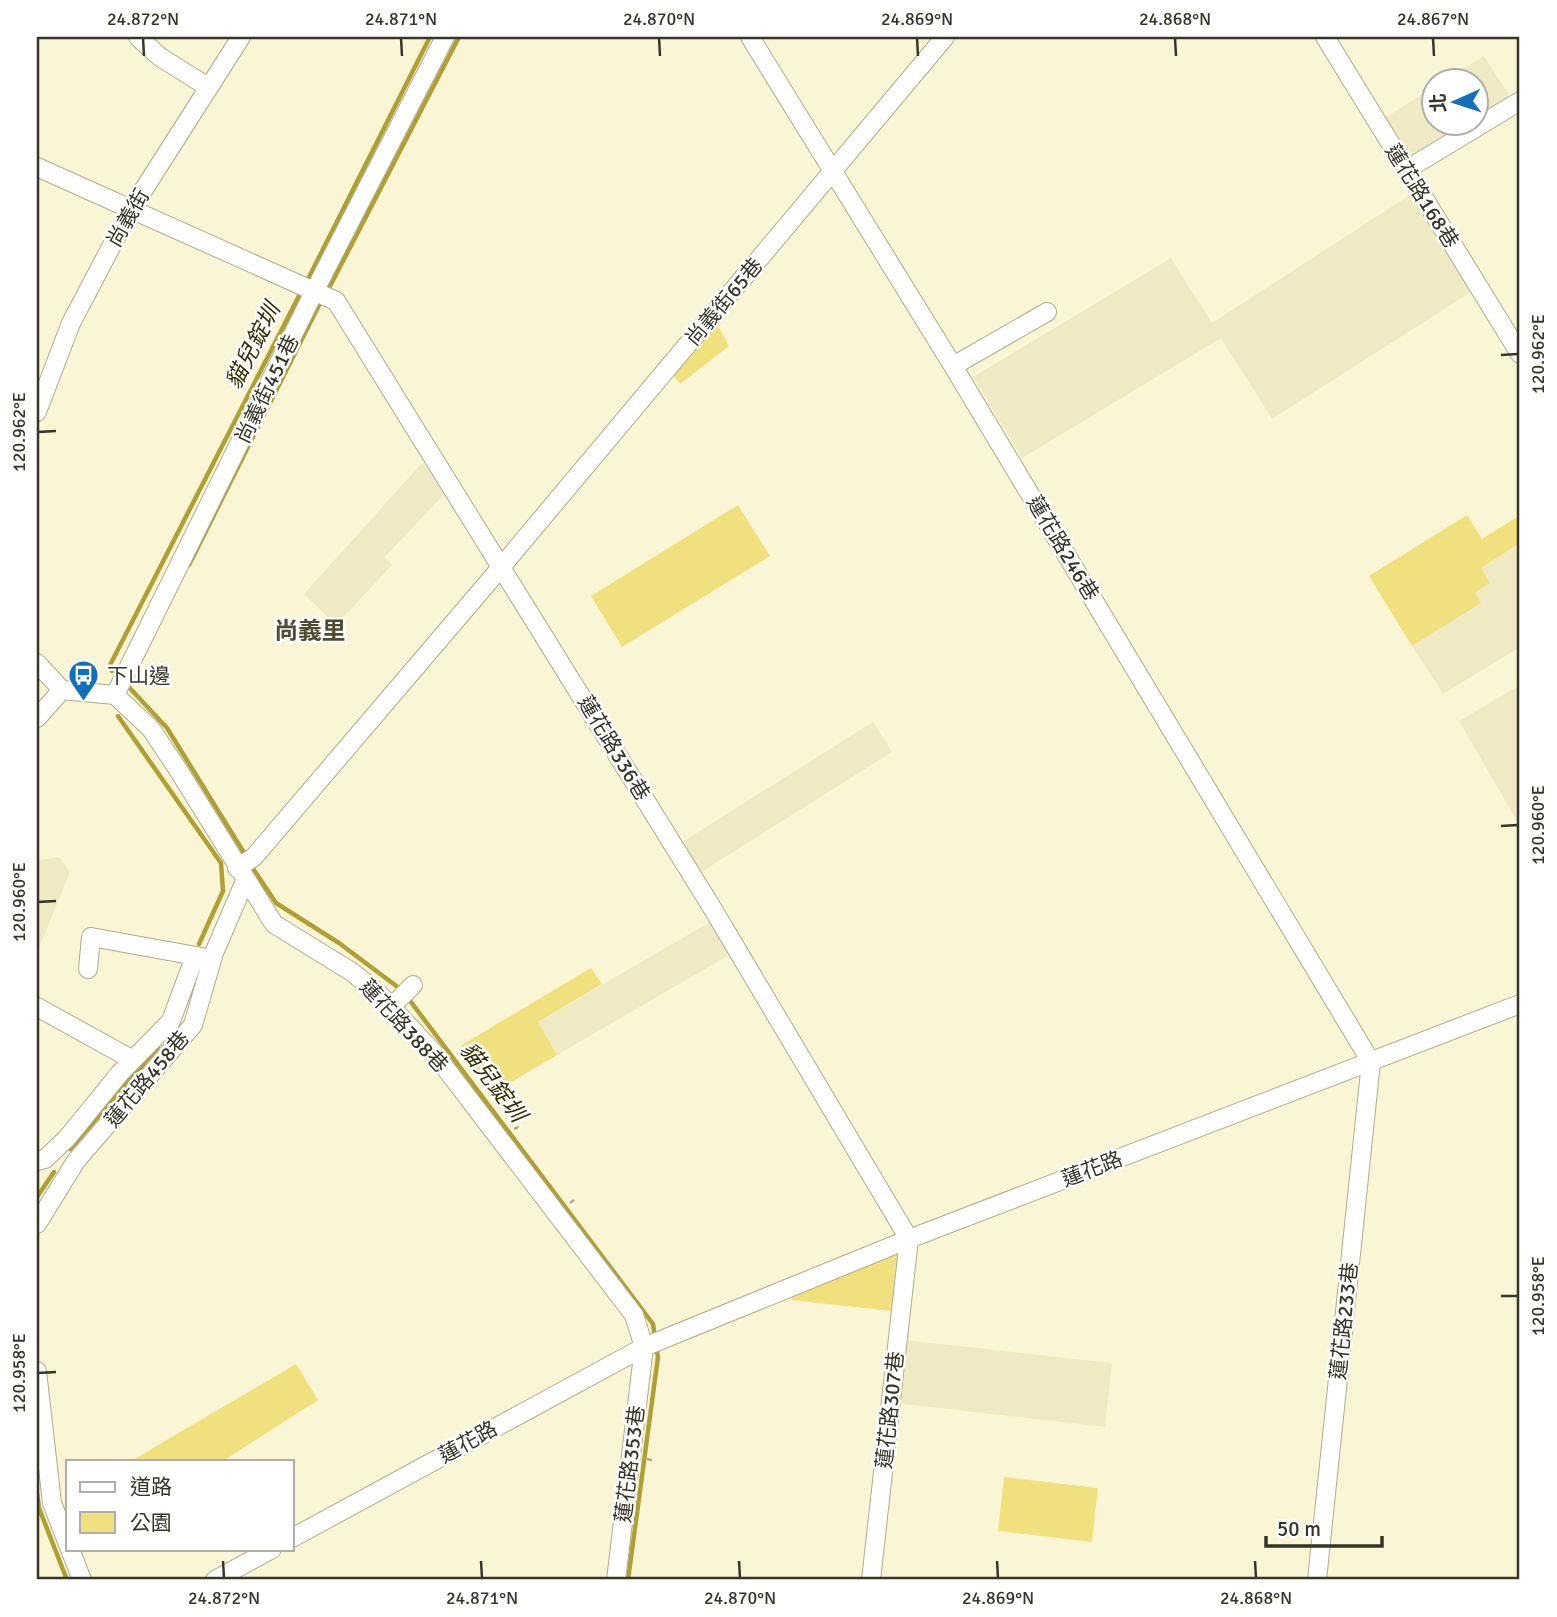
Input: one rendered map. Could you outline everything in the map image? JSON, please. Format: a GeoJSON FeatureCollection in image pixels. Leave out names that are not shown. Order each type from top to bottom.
{"type":"FeatureCollection","features":[{"type":"Feature","properties":{"kind":"street"},"geometry":{"type":"LineString","coordinates":[[138,37],[160,57],[208,87]]}},
{"type":"Feature","properties":{"kind":"street","name":"尚義街"},"geometry":{"type":"LineString","coordinates":[[37,412],[71,323],[130,211],[241,37]]}},
{"type":"Feature","properties":{"kind":"street","name":"尚義街451巷"},"geometry":{"type":"LineString","coordinates":[[116,695],[315,290],[445,37]]}},
{"type":"Feature","properties":{"kind":"street","name":"蓮花路246巷"},"geometry":{"type":"LineString","coordinates":[[750,37],[953,366],[1371,1062]]}},
{"type":"Feature","properties":{"kind":"street","name":"尚義街65巷"},"geometry":{"type":"LineString","coordinates":[[241,874],[945,37]]}},
{"type":"Feature","properties":{"kind":"street","name":"蓮花路168巷"},"geometry":{"type":"LineString","coordinates":[[1325,37],[1520,355]]}},
{"type":"Feature","properties":{"kind":"street"},"geometry":{"type":"LineString","coordinates":[[1406,170],[1520,101]]}},
{"type":"Feature","properties":{"kind":"street"},"geometry":{"type":"LineString","coordinates":[[37,167],[130,211]]}},
{"type":"Feature","properties":{"kind":"street","name":"蓮花路336巷"},"geometry":{"type":"LineString","coordinates":[[130,211],[315,290],[336,301],[349,317],[909,1239]]}},
{"type":"Feature","properties":{"kind":"street"},"geometry":{"type":"LineString","coordinates":[[953,366],[1047,312]]}},
{"type":"Feature","properties":{"kind":"street"},"geometry":{"type":"LineString","coordinates":[[37,663],[62,690],[116,695]]}},
{"type":"Feature","properties":{"kind":"street"},"geometry":{"type":"LineString","coordinates":[[37,718],[62,690]]}},
{"type":"Feature","properties":{"kind":"street","name":"蓮花路388巷"},"geometry":{"type":"LineString","coordinates":[[116,695],[157,739],[274,924],[352,972],[391,1007],[433,1052],[634,1315],[644,1347]]}},
{"type":"Feature","properties":{"kind":"street","name":"蓮花路458巷"},"geometry":{"type":"LineString","coordinates":[[37,1224],[76,1161],[193,1025],[203,958],[241,874]]}},
{"type":"Feature","properties":{"kind":"street"},"geometry":{"type":"LineString","coordinates":[[41,1160],[67,1138],[133,1060],[171,1021],[203,958],[91,937],[88,969]]}},
{"type":"Feature","properties":{"kind":"street"},"geometry":{"type":"LineString","coordinates":[[391,1007],[413,985]]}},
{"type":"Feature","properties":{"kind":"street","name":"蓮花路"},"geometry":{"type":"LineString","coordinates":[[294,1537],[644,1347],[909,1239],[1520,1004]]}},
{"type":"Feature","properties":{"kind":"street"},"geometry":{"type":"LineString","coordinates":[[37,1007],[133,1060]]}},
{"type":"Feature","properties":{"kind":"street","name":"蓮花路233巷"},"geometry":{"type":"LineString","coordinates":[[1317,1580],[1371,1062]]}},
{"type":"Feature","properties":{"kind":"street"},"geometry":{"type":"LineString","coordinates":[[41,1160],[76,1161]]}},
{"type":"Feature","properties":{"kind":"street","name":"蓮花路307巷"},"geometry":{"type":"LineString","coordinates":[[871,1580],[909,1239]]}},
{"type":"Feature","properties":{"kind":"street","name":"蓮花路353巷"},"geometry":{"type":"LineString","coordinates":[[616,1580],[644,1347]]}},
{"type":"Feature","properties":{"kind":"street"},"geometry":{"type":"LineString","coordinates":[[37,1371],[52,1503],[66,1539]]}},
{"type":"Feature","properties":{"kind":"street"},"geometry":{"type":"LineString","coordinates":[[70,1550],[82,1580]]}},
{"type":"Feature","properties":{"kind":"street"},"geometry":{"type":"LineString","coordinates":[[215,1580],[270,1550]]}},
{"type":"Feature","properties":{"kind":"shaded area"},"geometry":{"type":"Polygon","coordinates":[[[1484,56],[1511,98],[1490,112],[1490,66],[1468,66],[1484,56]]]}},
{"type":"Feature","properties":{"kind":"shaded area"},"geometry":{"type":"Polygon","coordinates":[[[1420,96],[1420,136],[1451,136],[1409,162],[1383,119],[1420,96]]]}},
{"type":"Feature","properties":{"kind":"shaded area"},"geometry":{"type":"Polygon","coordinates":[[[1413,193],[1474,290],[1272,419],[1221,338],[1022,458],[973,377],[1171,258],[1212,323],[1413,193]]]}},
{"type":"Feature","properties":{"kind":"shaded area"},"geometry":{"type":"Polygon","coordinates":[[[422,463],[449,489],[385,557],[392,565],[336,625],[304,594],[422,463]]]}},
{"type":"Feature","properties":{"kind":"shaded area"},"geometry":{"type":"Polygon","coordinates":[[[1520,543],[1520,647],[1443,694],[1412,646],[1480,603],[1474,593],[1481,568],[1520,543]]]}},
{"type":"Feature","properties":{"kind":"shaded area"},"geometry":{"type":"Polygon","coordinates":[[[1520,685],[1520,826],[1459,721],[1520,685]]]}},
{"type":"Feature","properties":{"kind":"shaded area"},"geometry":{"type":"Polygon","coordinates":[[[873,722],[892,752],[698,874],[679,844],[873,722]]]}},
{"type":"Feature","properties":{"kind":"shaded area"},"geometry":{"type":"Polygon","coordinates":[[[59,857],[70,872],[37,953],[37,861],[59,857]]]}},
{"type":"Feature","properties":{"kind":"shaded area"},"geometry":{"type":"Polygon","coordinates":[[[710,922],[729,955],[557,1055],[538,1022],[710,922]]]}},
{"type":"Feature","properties":{"kind":"shaded area"},"geometry":{"type":"Polygon","coordinates":[[[904,1340],[1112,1363],[1105,1427],[896,1403],[904,1340]]]}},
{"type":"Feature","properties":{"kind":"green space"},"geometry":{"type":"Polygon","coordinates":[[[714,318],[729,346],[680,384],[670,371],[714,318]]]}},
{"type":"Feature","properties":{"kind":"green space"},"geometry":{"type":"Polygon","coordinates":[[[738,505],[770,556],[622,647],[591,596],[738,505]]]}},
{"type":"Feature","properties":{"kind":"green space"},"geometry":{"type":"Polygon","coordinates":[[[1467,515],[1482,539],[1520,515],[1520,543],[1481,568],[1490,583],[1475,593],[1481,603],[1412,646],[1369,576],[1467,515]]]}},
{"type":"Feature","properties":{"kind":"green space"},"geometry":{"type":"Polygon","coordinates":[[[591,968],[602,984],[538,1022],[557,1055],[493,1093],[460,1046],[591,968]]]}},
{"type":"Feature","properties":{"kind":"green space"},"geometry":{"type":"Polygon","coordinates":[[[897,1255],[891,1311],[791,1300],[795,1294],[897,1255]]]}},
{"type":"Feature","properties":{"kind":"green space"},"geometry":{"type":"Polygon","coordinates":[[[296,1364],[318,1400],[225,1460],[133,1460],[296,1364]]]}},
{"type":"Feature","properties":{"kind":"green space"},"geometry":{"type":"Polygon","coordinates":[[[1004,1477],[1098,1488],[1092,1542],[998,1531],[1004,1477]]]}},
{"type":"Feature","properties":{"kind":"waterway","name":"貓兒錠圳"},"geometry":{"type":"LineString","coordinates":[[306,283],[430,37]]}},
{"type":"Feature","properties":{"kind":"waterway"},"geometry":{"type":"LineString","coordinates":[[328,290],[459,37]]}},
{"type":"Feature","properties":{"kind":"waterway","name":"貓兒錠圳"},"geometry":{"type":"LineString","coordinates":[[112,671],[109,667],[302,290]]}},
{"type":"Feature","properties":{"kind":"waterway"},"geometry":{"type":"LineString","coordinates":[[189,565],[321,301]]}},
{"type":"Feature","properties":{"kind":"waterway","name":"貓兒錠圳"},"geometry":{"type":"LineString","coordinates":[[126,684],[167,728],[246,856]]}},
{"type":"Feature","properties":{"kind":"waterway"},"geometry":{"type":"LineString","coordinates":[[118,716],[221,863],[223,891],[199,944]]}},
{"type":"Feature","properties":{"kind":"waterway","name":"貓兒錠圳"},"geometry":{"type":"LineString","coordinates":[[250,864],[276,903],[339,943],[403,991]]}},
{"type":"Feature","properties":{"kind":"waterway","name":"貓兒錠圳"},"geometry":{"type":"LineString","coordinates":[[408,998],[653,1324],[655,1338]]}},
{"type":"Feature","properties":{"kind":"waterway"},"geometry":{"type":"LineString","coordinates":[[70,1149],[158,1047]]}},
{"type":"Feature","properties":{"kind":"waterway"},"geometry":{"type":"LineString","coordinates":[[37,1197],[54,1172]]}},
{"type":"Feature","properties":{"kind":"waterway","name":"貓兒錠圳"},"geometry":{"type":"LineString","coordinates":[[628,1580],[658,1357],[656,1347]]}},
{"type":"Feature","properties":{"kind":"waterway"},"geometry":{"type":"LineString","coordinates":[[37,1493],[39,1508],[67,1580]]}},
{"type":"Feature","properties":{"kind":"place","name":"下山邊"},"geometry":{"type":"Point","coordinates":[84,703]}},
{"type":"Feature","properties":{"kind":"district","name":"尚義里"},"geometry":{"type":"Point","coordinates":[310,631]}}]}
